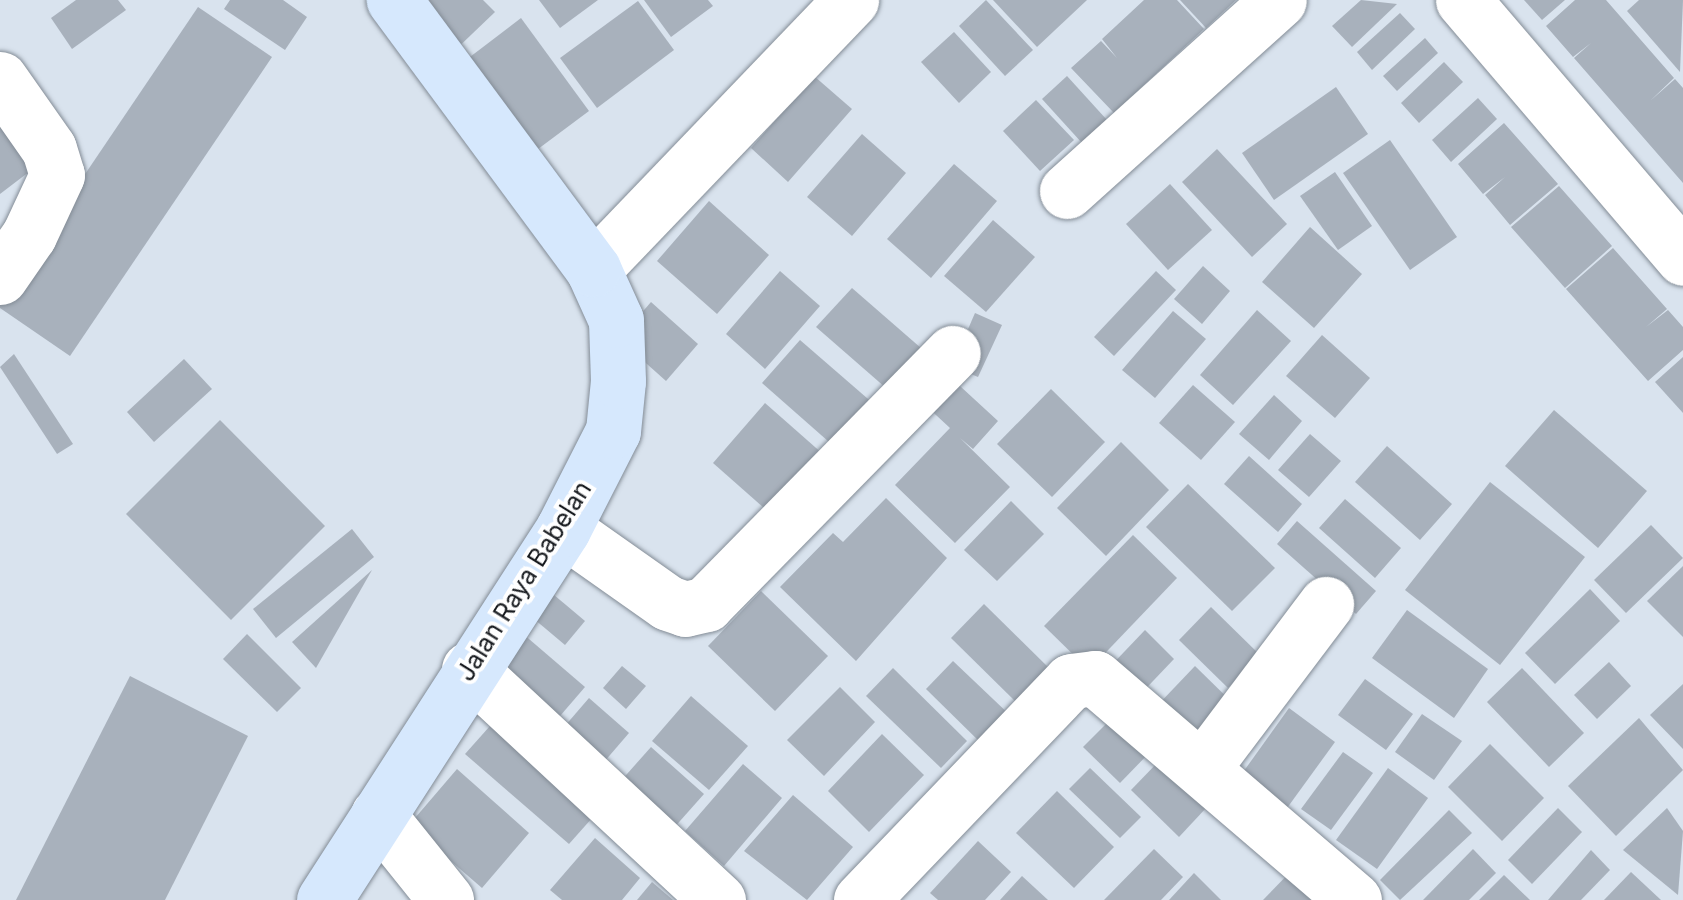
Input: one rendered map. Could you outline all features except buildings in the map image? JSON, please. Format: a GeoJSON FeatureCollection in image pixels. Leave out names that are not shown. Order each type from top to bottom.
{"type":"FeatureCollection","features":[{"type":"Feature","properties":{"kind":"main road","name":"Jalan Raya Babelan"},"geometry":{"type":"LineString","coordinates":[[324,900],[562,528],[614,431],[616,320],[593,268],[394,0]]}},
{"type":"Feature","properties":{"kind":"street"},"geometry":{"type":"LineString","coordinates":[[593,268],[850,0]]}},
{"type":"Feature","properties":{"kind":"street"},"geometry":{"type":"LineString","coordinates":[[1067,191],[1279,0]]}},
{"type":"Feature","properties":{"kind":"street"},"geometry":{"type":"LineString","coordinates":[[1463,0],[1683,258]]}},
{"type":"Feature","properties":{"kind":"street"},"geometry":{"type":"LineString","coordinates":[[0,79],[49,149],[57,174],[29,235],[0,276]]}},
{"type":"Feature","properties":{"kind":"street"},"geometry":{"type":"LineString","coordinates":[[562,528],[668,603],[685,609],[706,604],[953,353]]}},
{"type":"Feature","properties":{"kind":"street"},"geometry":{"type":"LineString","coordinates":[[1204,766],[1326,604]]}},
{"type":"Feature","properties":{"kind":"street"},"geometry":{"type":"LineString","coordinates":[[470,669],[718,900]]}},
{"type":"Feature","properties":{"kind":"street"},"geometry":{"type":"LineString","coordinates":[[861,900],[1072,681],[1095,678],[1204,766],[1354,900]]}},
{"type":"Feature","properties":{"kind":"street"},"geometry":{"type":"LineString","coordinates":[[378,815],[446,900]]}}]}
